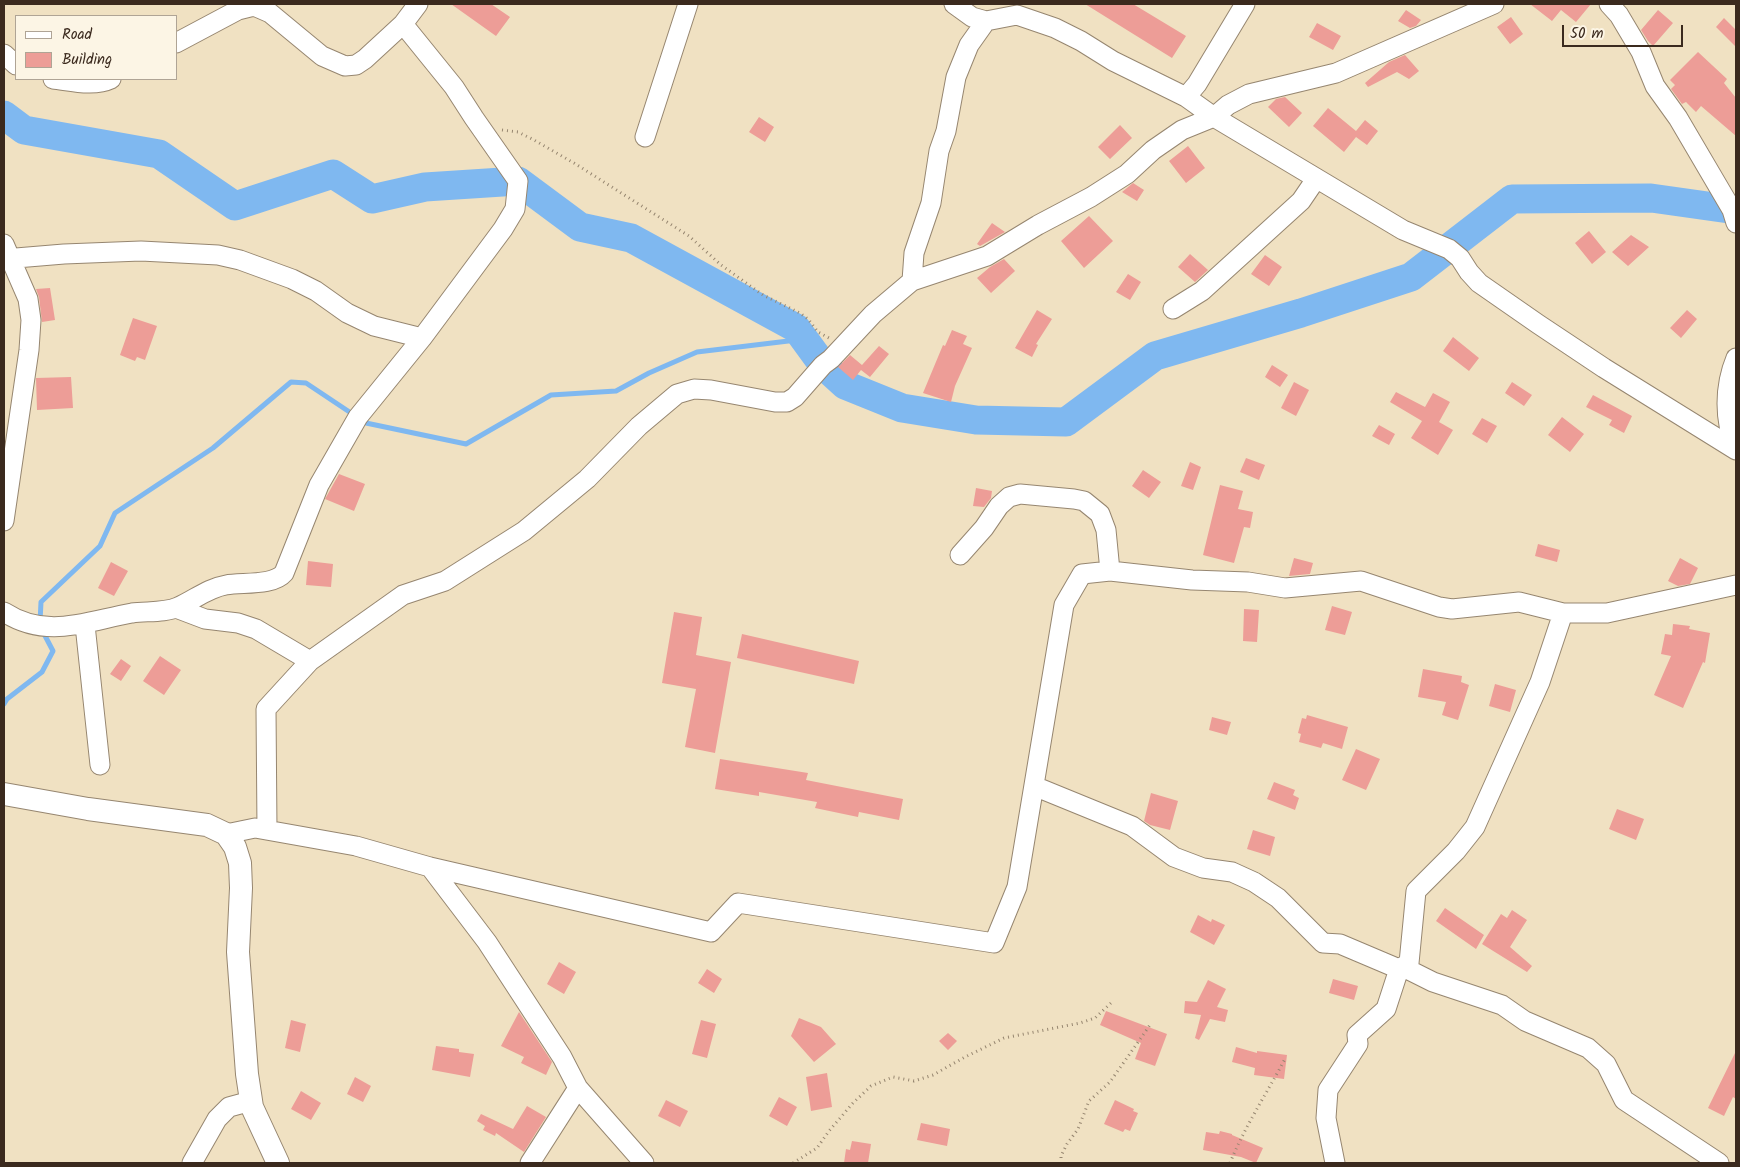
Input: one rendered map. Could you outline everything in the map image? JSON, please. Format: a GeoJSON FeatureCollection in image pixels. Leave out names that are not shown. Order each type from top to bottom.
{"type":"FeatureCollection","features":[{"type":"Feature","properties":{"kind":"street"},"geometry":{"type":"LineString","coordinates":[[178,42],[239,7],[254,6],[270,13],[322,56],[345,66],[356,65],[403,24],[418,4]]}},
{"type":"Feature","properties":{"kind":"street"},"geometry":{"type":"LineString","coordinates":[[645,137],[688,4]]}},
{"type":"Feature","properties":{"kind":"street"},"geometry":{"type":"LineString","coordinates":[[954,4],[972,17],[986,21]]}},
{"type":"Feature","properties":{"kind":"street"},"geometry":{"type":"LineString","coordinates":[[1186,97],[1197,84],[1245,4]]}},
{"type":"Feature","properties":{"kind":"street"},"geometry":{"type":"LineString","coordinates":[[267,830],[266,709],[310,661],[403,595],[444,581],[524,531],[587,479],[639,426],[677,394],[694,390],[711,390],[775,402],[787,402],[795,397],[823,365],[831,359],[873,314],[912,281],[987,256],[1038,225],[1091,198],[1127,174],[1153,150],[1182,130],[1214,117],[1228,105],[1249,94],[1336,73],[1494,4]]}},
{"type":"Feature","properties":{"kind":"street"},"geometry":{"type":"LineString","coordinates":[[1609,4],[1619,14],[1641,52],[1655,86],[1683,126],[1732,210],[1736,223]]}},
{"type":"Feature","properties":{"kind":"street"},"geometry":{"type":"LineString","coordinates":[[912,281],[914,253],[931,203],[939,151],[946,131],[956,77],[969,45],[986,21],[1019,9],[1080,41],[1113,61],[1186,97],[1214,117],[1403,230],[1449,249],[1460,258],[1479,283],[1604,368],[1736,449]]}},
{"type":"Feature","properties":{"kind":"street"},"geometry":{"type":"LineString","coordinates":[[4,612],[14,618],[40,626],[67,627],[85,625],[132,613],[176,608],[200,594],[224,585],[270,581],[280,578],[287,566],[319,485],[358,417],[422,338],[503,229],[515,209],[518,181],[484,134],[454,87],[403,24]]}},
{"type":"Feature","properties":{"kind":"street"},"geometry":{"type":"LineString","coordinates":[[4,54],[15,64]]}},
{"type":"Feature","properties":{"kind":"street"},"geometry":{"type":"LineString","coordinates":[[62,80],[88,83],[109,80]]}},
{"type":"Feature","properties":{"kind":"street"},"geometry":{"type":"LineString","coordinates":[[1173,309],[1202,291],[1301,201],[1316,179]]}},
{"type":"Feature","properties":{"kind":"street"},"geometry":{"type":"LineString","coordinates":[[4,521],[9,446],[29,350],[31,320],[28,299],[6,254],[141,251],[218,255],[247,262],[292,279],[316,291],[347,313],[374,326],[422,338]]}},
{"type":"Feature","properties":{"kind":"street"},"geometry":{"type":"LineString","coordinates":[[1736,358],[1728,383],[1727,398],[1730,435],[1736,449]]}},
{"type":"Feature","properties":{"kind":"street"},"geometry":{"type":"LineString","coordinates":[[960,555],[984,528],[999,506],[1009,497],[1020,494],[1074,498],[1084,501],[1100,514],[1106,530],[1110,571]]}},
{"type":"Feature","properties":{"kind":"street"},"geometry":{"type":"LineString","coordinates":[[226,834],[255,828],[356,846],[430,867],[711,932],[738,903],[994,943],[1017,887],[1064,605],[1082,574],[1110,571],[1192,580],[1248,582],[1285,588],[1361,581],[1439,607],[1452,609],[1519,602],[1563,613],[1606,613],[1736,584]]}},
{"type":"Feature","properties":{"kind":"street"},"geometry":{"type":"LineString","coordinates":[[176,608],[205,619],[238,623],[256,629],[310,661]]}},
{"type":"Feature","properties":{"kind":"street"},"geometry":{"type":"LineString","coordinates":[[1335,1163],[1326,1118],[1328,1090],[1358,1044],[1357,1036],[1386,1009],[1401,968],[1409,963],[1416,891],[1456,851],[1475,827],[1540,682],[1563,613]]}},
{"type":"Feature","properties":{"kind":"street"},"geometry":{"type":"LineString","coordinates":[[85,625],[100,765]]}},
{"type":"Feature","properties":{"kind":"street"},"geometry":{"type":"LineString","coordinates":[[1034,786],[1132,826],[1174,857],[1203,868],[1232,872],[1254,882],[1278,898],[1323,943],[1340,944],[1433,982],[1502,1005],[1525,1021],[1588,1048],[1606,1064],[1624,1100],[1719,1163]]}},
{"type":"Feature","properties":{"kind":"street"},"geometry":{"type":"LineString","coordinates":[[4,794],[88,809],[207,825],[226,834],[235,847],[240,863],[241,888],[238,952],[247,1074],[251,1101],[278,1163]]}},
{"type":"Feature","properties":{"kind":"street"},"geometry":{"type":"LineString","coordinates":[[430,867],[487,942],[562,1057],[578,1088],[644,1163]]}},
{"type":"Feature","properties":{"kind":"street"},"geometry":{"type":"LineString","coordinates":[[530,1163],[578,1088]]}},
{"type":"Feature","properties":{"kind":"street"},"geometry":{"type":"LineString","coordinates":[[192,1163],[217,1120],[229,1107],[251,1101]]}},
{"type":"Feature","properties":{"kind":"path"},"geometry":{"type":"LineString","coordinates":[[484,134],[504,129],[518,132],[574,163],[689,236],[721,265],[763,295],[800,313],[808,319],[818,332],[843,346]]}},
{"type":"Feature","properties":{"kind":"path"},"geometry":{"type":"LineString","coordinates":[[793,1163],[817,1148],[829,1130],[871,1086],[892,1077],[914,1081],[933,1075],[1004,1038],[1080,1023],[1095,1018],[1111,1003]]}},
{"type":"Feature","properties":{"kind":"path"},"geometry":{"type":"LineString","coordinates":[[1061,1163],[1061,1156],[1078,1129],[1089,1101],[1110,1082],[1150,1024]]}},
{"type":"Feature","properties":{"kind":"path"},"geometry":{"type":"LineString","coordinates":[[1230,1163],[1246,1128],[1286,1057]]}},
{"type":"Feature","properties":{"kind":"building"},"geometry":{"type":"Polygon","coordinates":[[[451,4],[491,4],[510,17],[496,36],[451,4]]]}},
{"type":"Feature","properties":{"kind":"building"},"geometry":{"type":"Polygon","coordinates":[[[1085,4],[1133,4],[1186,36],[1172,58],[1085,4]]]}},
{"type":"Feature","properties":{"kind":"building"},"geometry":{"type":"Polygon","coordinates":[[[1530,4],[1591,4],[1576,22],[1561,10],[1552,21],[1530,4]]]}},
{"type":"Feature","properties":{"kind":"building"},"geometry":{"type":"Polygon","coordinates":[[[1406,10],[1421,20],[1416,26],[1410,28],[1398,21],[1406,10]]]}},
{"type":"Feature","properties":{"kind":"building"},"geometry":{"type":"Polygon","coordinates":[[[1658,10],[1673,23],[1653,46],[1641,30],[1658,10]]]}},
{"type":"Feature","properties":{"kind":"building"},"geometry":{"type":"Polygon","coordinates":[[[1511,17],[1523,34],[1510,44],[1497,27],[1511,17]]]}},
{"type":"Feature","properties":{"kind":"building"},"geometry":{"type":"Polygon","coordinates":[[[1724,18],[1736,30],[1736,47],[1716,27],[1724,18]]]}},
{"type":"Feature","properties":{"kind":"building"},"geometry":{"type":"Polygon","coordinates":[[[1317,23],[1341,36],[1333,50],[1309,37],[1317,23]]]}},
{"type":"Feature","properties":{"kind":"building"},"geometry":{"type":"Polygon","coordinates":[[[1698,52],[1727,79],[1724,83],[1736,98],[1736,136],[1701,106],[1696,112],[1686,102],[1682,104],[1671,89],[1675,85],[1670,80],[1698,52]]]}},
{"type":"Feature","properties":{"kind":"building"},"geometry":{"type":"Polygon","coordinates":[[[1405,55],[1419,71],[1409,79],[1397,72],[1368,87],[1365,83],[1389,62],[1405,55]]]}},
{"type":"Feature","properties":{"kind":"building"},"geometry":{"type":"Polygon","coordinates":[[[1285,97],[1302,113],[1289,127],[1268,107],[1276,99],[1285,97]]]}},
{"type":"Feature","properties":{"kind":"building"},"geometry":{"type":"Polygon","coordinates":[[[1328,108],[1356,131],[1365,120],[1378,131],[1367,145],[1356,137],[1344,152],[1313,126],[1328,108]]]}},
{"type":"Feature","properties":{"kind":"building"},"geometry":{"type":"Polygon","coordinates":[[[759,117],[774,127],[765,142],[749,132],[759,117]]]}},
{"type":"Feature","properties":{"kind":"building"},"geometry":{"type":"Polygon","coordinates":[[[1120,125],[1132,138],[1110,159],[1098,147],[1120,125]]]}},
{"type":"Feature","properties":{"kind":"building"},"geometry":{"type":"Polygon","coordinates":[[[1188,146],[1205,168],[1186,183],[1169,161],[1188,146]]]}},
{"type":"Feature","properties":{"kind":"building"},"geometry":{"type":"Polygon","coordinates":[[[1133,183],[1144,190],[1137,201],[1122,192],[1133,183]]]}},
{"type":"Feature","properties":{"kind":"building"},"geometry":{"type":"Polygon","coordinates":[[[1089,216],[1113,241],[1084,268],[1061,241],[1089,216]]]}},
{"type":"Feature","properties":{"kind":"building"},"geometry":{"type":"Polygon","coordinates":[[[992,223],[1005,232],[980,246],[977,244],[992,223]]]}},
{"type":"Feature","properties":{"kind":"building"},"geometry":{"type":"Polygon","coordinates":[[[1589,231],[1606,252],[1592,264],[1575,243],[1589,231]]]}},
{"type":"Feature","properties":{"kind":"building"},"geometry":{"type":"Polygon","coordinates":[[[1631,235],[1649,247],[1628,266],[1612,252],[1631,235]]]}},
{"type":"Feature","properties":{"kind":"building"},"geometry":{"type":"Polygon","coordinates":[[[1190,254],[1208,270],[1195,282],[1178,267],[1190,254]]]}},
{"type":"Feature","properties":{"kind":"building"},"geometry":{"type":"Polygon","coordinates":[[[1265,255],[1282,267],[1269,286],[1251,274],[1265,255]]]}},
{"type":"Feature","properties":{"kind":"building"},"geometry":{"type":"Polygon","coordinates":[[[1004,259],[1015,271],[991,293],[977,278],[990,267],[1004,259]]]}},
{"type":"Feature","properties":{"kind":"building"},"geometry":{"type":"Polygon","coordinates":[[[1128,274],[1141,282],[1130,300],[1116,292],[1128,274]]]}},
{"type":"Feature","properties":{"kind":"building"},"geometry":{"type":"Polygon","coordinates":[[[50,288],[55,320],[42,322],[39,297],[36,289],[50,288]]]}},
{"type":"Feature","properties":{"kind":"building"},"geometry":{"type":"Polygon","coordinates":[[[1037,310],[1052,319],[1036,344],[1038,345],[1032,357],[1015,348],[1037,310]]]}},
{"type":"Feature","properties":{"kind":"building"},"geometry":{"type":"Polygon","coordinates":[[[1687,310],[1697,319],[1681,338],[1670,328],[1687,310]]]}},
{"type":"Feature","properties":{"kind":"building"},"geometry":{"type":"Polygon","coordinates":[[[133,318],[157,326],[145,360],[137,357],[135,361],[120,355],[133,318]]]}},
{"type":"Feature","properties":{"kind":"building"},"geometry":{"type":"Polygon","coordinates":[[[952,330],[967,336],[963,344],[972,348],[955,386],[951,402],[923,393],[943,345],[945,346],[952,330]]]}},
{"type":"Feature","properties":{"kind":"building"},"geometry":{"type":"Polygon","coordinates":[[[1453,337],[1479,358],[1469,371],[1443,351],[1453,337]]]}},
{"type":"Feature","properties":{"kind":"building"},"geometry":{"type":"Polygon","coordinates":[[[879,346],[889,354],[870,377],[861,370],[853,380],[838,367],[850,355],[862,365],[879,346]]]}},
{"type":"Feature","properties":{"kind":"building"},"geometry":{"type":"Polygon","coordinates":[[[1272,365],[1288,375],[1280,387],[1265,377],[1272,365]]]}},
{"type":"Feature","properties":{"kind":"building"},"geometry":{"type":"Polygon","coordinates":[[[71,377],[73,408],[37,410],[36,378],[71,377]]]}},
{"type":"Feature","properties":{"kind":"building"},"geometry":{"type":"Polygon","coordinates":[[[1294,382],[1309,390],[1296,416],[1281,408],[1294,382]]]}},
{"type":"Feature","properties":{"kind":"building"},"geometry":{"type":"Polygon","coordinates":[[[1512,382],[1532,395],[1524,406],[1505,393],[1512,382]]]}},
{"type":"Feature","properties":{"kind":"building"},"geometry":{"type":"Polygon","coordinates":[[[1396,392],[1425,407],[1433,393],[1450,402],[1439,422],[1453,430],[1438,455],[1411,438],[1422,421],[1390,402],[1396,392]]]}},
{"type":"Feature","properties":{"kind":"building"},"geometry":{"type":"Polygon","coordinates":[[[1593,395],[1632,416],[1624,433],[1609,425],[1612,420],[1586,407],[1593,395]]]}},
{"type":"Feature","properties":{"kind":"building"},"geometry":{"type":"Polygon","coordinates":[[[1562,417],[1584,434],[1570,452],[1548,435],[1562,417]]]}},
{"type":"Feature","properties":{"kind":"building"},"geometry":{"type":"Polygon","coordinates":[[[1482,418],[1497,426],[1487,443],[1472,434],[1482,418]]]}},
{"type":"Feature","properties":{"kind":"building"},"geometry":{"type":"Polygon","coordinates":[[[1379,425],[1395,434],[1389,445],[1372,436],[1379,425]]]}},
{"type":"Feature","properties":{"kind":"building"},"geometry":{"type":"Polygon","coordinates":[[[1246,458],[1265,465],[1259,480],[1240,472],[1246,458]]]}},
{"type":"Feature","properties":{"kind":"building"},"geometry":{"type":"Polygon","coordinates":[[[1190,462],[1201,467],[1193,490],[1181,486],[1190,462]]]}},
{"type":"Feature","properties":{"kind":"building"},"geometry":{"type":"Polygon","coordinates":[[[1143,470],[1161,482],[1149,498],[1132,486],[1143,470]]]}},
{"type":"Feature","properties":{"kind":"building"},"geometry":{"type":"Polygon","coordinates":[[[339,474],[365,484],[354,511],[325,499],[339,474]]]}},
{"type":"Feature","properties":{"kind":"building"},"geometry":{"type":"Polygon","coordinates":[[[1220,485],[1243,491],[1238,509],[1253,512],[1250,528],[1244,527],[1234,563],[1203,555],[1220,485]]]}},
{"type":"Feature","properties":{"kind":"building"},"geometry":{"type":"Polygon","coordinates":[[[976,488],[992,491],[991,498],[984,507],[973,506],[976,488]]]}},
{"type":"Feature","properties":{"kind":"building"},"geometry":{"type":"Polygon","coordinates":[[[1538,544],[1560,550],[1557,562],[1535,556],[1538,544]]]}},
{"type":"Feature","properties":{"kind":"building"},"geometry":{"type":"Polygon","coordinates":[[[1294,558],[1313,563],[1310,574],[1289,576],[1294,558]]]}},
{"type":"Feature","properties":{"kind":"building"},"geometry":{"type":"Polygon","coordinates":[[[1680,558],[1698,568],[1690,584],[1678,586],[1668,581],[1680,558]]]}},
{"type":"Feature","properties":{"kind":"building"},"geometry":{"type":"Polygon","coordinates":[[[308,561],[333,564],[331,587],[306,585],[308,561]]]}},
{"type":"Feature","properties":{"kind":"building"},"geometry":{"type":"Polygon","coordinates":[[[111,562],[128,571],[114,596],[98,588],[111,562]]]}},
{"type":"Feature","properties":{"kind":"building"},"geometry":{"type":"Polygon","coordinates":[[[1332,606],[1352,612],[1345,635],[1325,630],[1332,606]]]}},
{"type":"Feature","properties":{"kind":"building"},"geometry":{"type":"Polygon","coordinates":[[[1244,609],[1259,610],[1257,642],[1243,641],[1244,609]]]}},
{"type":"Feature","properties":{"kind":"building"},"geometry":{"type":"Polygon","coordinates":[[[674,612],[702,617],[696,655],[731,662],[715,753],[685,747],[696,689],[662,683],[674,612]]]}},
{"type":"Feature","properties":{"kind":"building"},"geometry":{"type":"Polygon","coordinates":[[[1673,624],[1690,626],[1689,629],[1710,633],[1705,663],[1703,662],[1683,708],[1654,695],[1671,656],[1661,654],[1665,634],[1672,635],[1673,624]]]}},
{"type":"Feature","properties":{"kind":"building"},"geometry":{"type":"Polygon","coordinates":[[[742,634],[859,661],[854,684],[737,658],[742,634]]]}},
{"type":"Feature","properties":{"kind":"building"},"geometry":{"type":"Polygon","coordinates":[[[160,656],[181,670],[164,695],[143,681],[160,656]]]}},
{"type":"Feature","properties":{"kind":"building"},"geometry":{"type":"Polygon","coordinates":[[[121,659],[131,666],[121,681],[110,674],[121,659]]]}},
{"type":"Feature","properties":{"kind":"building"},"geometry":{"type":"Polygon","coordinates":[[[1423,669],[1462,676],[1461,682],[1469,685],[1458,720],[1442,715],[1446,702],[1418,697],[1423,669]]]}},
{"type":"Feature","properties":{"kind":"building"},"geometry":{"type":"Polygon","coordinates":[[[1495,684],[1516,690],[1510,712],[1489,706],[1495,684]]]}},
{"type":"Feature","properties":{"kind":"building"},"geometry":{"type":"Polygon","coordinates":[[[1307,715],[1348,727],[1342,749],[1323,743],[1321,748],[1299,742],[1301,734],[1298,733],[1302,718],[1306,719],[1307,715]]]}},
{"type":"Feature","properties":{"kind":"building"},"geometry":{"type":"Polygon","coordinates":[[[1212,717],[1231,722],[1227,735],[1209,730],[1212,717]]]}},
{"type":"Feature","properties":{"kind":"building"},"geometry":{"type":"Polygon","coordinates":[[[1356,749],[1380,759],[1366,790],[1342,780],[1356,749]]]}},
{"type":"Feature","properties":{"kind":"building"},"geometry":{"type":"Polygon","coordinates":[[[720,759],[808,773],[806,780],[903,799],[899,820],[859,812],[858,817],[815,808],[817,802],[759,792],[759,796],[715,789],[720,759]]]}},
{"type":"Feature","properties":{"kind":"building"},"geometry":{"type":"Polygon","coordinates":[[[1274,782],[1295,790],[1293,795],[1299,798],[1295,810],[1267,799],[1274,782]]]}},
{"type":"Feature","properties":{"kind":"building"},"geometry":{"type":"Polygon","coordinates":[[[1151,793],[1178,801],[1170,830],[1150,825],[1144,821],[1151,793]]]}},
{"type":"Feature","properties":{"kind":"building"},"geometry":{"type":"Polygon","coordinates":[[[1617,809],[1644,819],[1636,840],[1609,829],[1617,809]]]}},
{"type":"Feature","properties":{"kind":"building"},"geometry":{"type":"Polygon","coordinates":[[[1253,830],[1275,837],[1270,856],[1247,849],[1253,830]]]}},
{"type":"Feature","properties":{"kind":"building"},"geometry":{"type":"Polygon","coordinates":[[[1445,908],[1484,935],[1476,949],[1436,921],[1445,908]]]}},
{"type":"Feature","properties":{"kind":"building"},"geometry":{"type":"Polygon","coordinates":[[[1512,910],[1527,920],[1510,947],[1532,966],[1527,972],[1482,944],[1501,914],[1507,918],[1512,910]]]}},
{"type":"Feature","properties":{"kind":"building"},"geometry":{"type":"Polygon","coordinates":[[[1198,915],[1211,922],[1212,919],[1225,925],[1214,945],[1190,932],[1198,915]]]}},
{"type":"Feature","properties":{"kind":"building"},"geometry":{"type":"Polygon","coordinates":[[[559,962],[576,972],[564,994],[547,984],[559,962]]]}},
{"type":"Feature","properties":{"kind":"building"},"geometry":{"type":"Polygon","coordinates":[[[707,969],[722,979],[714,993],[698,983],[707,969]]]}},
{"type":"Feature","properties":{"kind":"building"},"geometry":{"type":"Polygon","coordinates":[[[1333,979],[1358,986],[1354,1000],[1329,993],[1333,979]]]}},
{"type":"Feature","properties":{"kind":"building"},"geometry":{"type":"Polygon","coordinates":[[[1208,980],[1226,989],[1217,1007],[1228,1010],[1225,1022],[1210,1019],[1199,1040],[1195,1038],[1201,1015],[1184,1013],[1185,1001],[1197,1002],[1208,980]]]}},
{"type":"Feature","properties":{"kind":"building"},"geometry":{"type":"Polygon","coordinates":[[[1106,1011],[1167,1034],[1155,1066],[1135,1059],[1141,1043],[1100,1025],[1106,1011]]]}},
{"type":"Feature","properties":{"kind":"building"},"geometry":{"type":"Polygon","coordinates":[[[519,1012],[552,1062],[546,1075],[521,1063],[524,1057],[501,1046],[519,1012]]]}},
{"type":"Feature","properties":{"kind":"building"},"geometry":{"type":"Polygon","coordinates":[[[799,1018],[821,1027],[836,1044],[814,1062],[791,1036],[799,1018]]]}},
{"type":"Feature","properties":{"kind":"building"},"geometry":{"type":"Polygon","coordinates":[[[291,1020],[306,1024],[300,1052],[285,1048],[291,1020]]]}},
{"type":"Feature","properties":{"kind":"building"},"geometry":{"type":"Polygon","coordinates":[[[701,1020],[716,1024],[707,1058],[692,1054],[701,1020]]]}},
{"type":"Feature","properties":{"kind":"building"},"geometry":{"type":"Polygon","coordinates":[[[948,1033],[957,1041],[948,1050],[939,1041],[948,1033]]]}},
{"type":"Feature","properties":{"kind":"building"},"geometry":{"type":"Polygon","coordinates":[[[436,1046],[459,1049],[459,1052],[474,1054],[470,1077],[432,1070],[436,1046]]]}},
{"type":"Feature","properties":{"kind":"building"},"geometry":{"type":"Polygon","coordinates":[[[1236,1047],[1257,1053],[1257,1051],[1287,1055],[1284,1079],[1254,1075],[1255,1068],[1232,1062],[1236,1047]]]}},
{"type":"Feature","properties":{"kind":"building"},"geometry":{"type":"Polygon","coordinates":[[[1736,1051],[1736,1099],[1733,1097],[1724,1116],[1708,1108],[1736,1051]]]}},
{"type":"Feature","properties":{"kind":"building"},"geometry":{"type":"Polygon","coordinates":[[[827,1073],[832,1107],[811,1111],[806,1077],[827,1073]]]}},
{"type":"Feature","properties":{"kind":"building"},"geometry":{"type":"Polygon","coordinates":[[[355,1077],[371,1086],[363,1102],[347,1094],[355,1077]]]}},
{"type":"Feature","properties":{"kind":"building"},"geometry":{"type":"Polygon","coordinates":[[[301,1091],[321,1103],[311,1120],[291,1109],[301,1091]]]}},
{"type":"Feature","properties":{"kind":"building"},"geometry":{"type":"Polygon","coordinates":[[[779,1097],[797,1107],[787,1126],[769,1116],[779,1097]]]}},
{"type":"Feature","properties":{"kind":"building"},"geometry":{"type":"Polygon","coordinates":[[[666,1100],[688,1111],[680,1127],[658,1116],[666,1100]]]}},
{"type":"Feature","properties":{"kind":"building"},"geometry":{"type":"Polygon","coordinates":[[[1115,1100],[1134,1109],[1133,1111],[1138,1113],[1130,1131],[1125,1129],[1123,1132],[1104,1124],[1115,1100]]]}},
{"type":"Feature","properties":{"kind":"building"},"geometry":{"type":"Polygon","coordinates":[[[527,1106],[546,1117],[524,1152],[496,1133],[495,1136],[483,1130],[485,1126],[477,1121],[481,1114],[513,1129],[527,1106]]]}},
{"type":"Feature","properties":{"kind":"building"},"geometry":{"type":"Polygon","coordinates":[[[921,1123],[950,1129],[947,1146],[917,1140],[921,1123]]]}},
{"type":"Feature","properties":{"kind":"building"},"geometry":{"type":"Polygon","coordinates":[[[1220,1131],[1232,1134],[1263,1148],[1256,1163],[1241,1157],[1203,1150],[1206,1132],[1219,1134],[1220,1131]]]}},
{"type":"Feature","properties":{"kind":"building"},"geometry":{"type":"Polygon","coordinates":[[[852,1141],[871,1144],[868,1163],[844,1163],[846,1149],[850,1150],[852,1141]]]}},
{"type":"Feature","properties":{"kind":"waterway"},"geometry":{"type":"LineString","coordinates":[[4,115],[24,130],[159,154],[235,206],[333,174],[372,199],[425,187],[518,181],[580,227],[631,238],[796,328],[823,365],[845,385],[902,408],[976,420],[1066,422],[1155,356],[1301,313],[1411,277],[1512,199],[1651,198],[1736,210]]}},
{"type":"Feature","properties":{"kind":"waterway"},"geometry":{"type":"LineString","coordinates":[[40,622],[41,602],[100,546],[115,513],[213,448],[291,382],[306,383],[366,423],[466,444],[551,395],[616,391],[649,373],[697,352],[805,339]]}},
{"type":"Feature","properties":{"kind":"waterway"},"geometry":{"type":"LineString","coordinates":[[4,704],[7,699],[42,672],[53,651],[42,630]]}}]}
